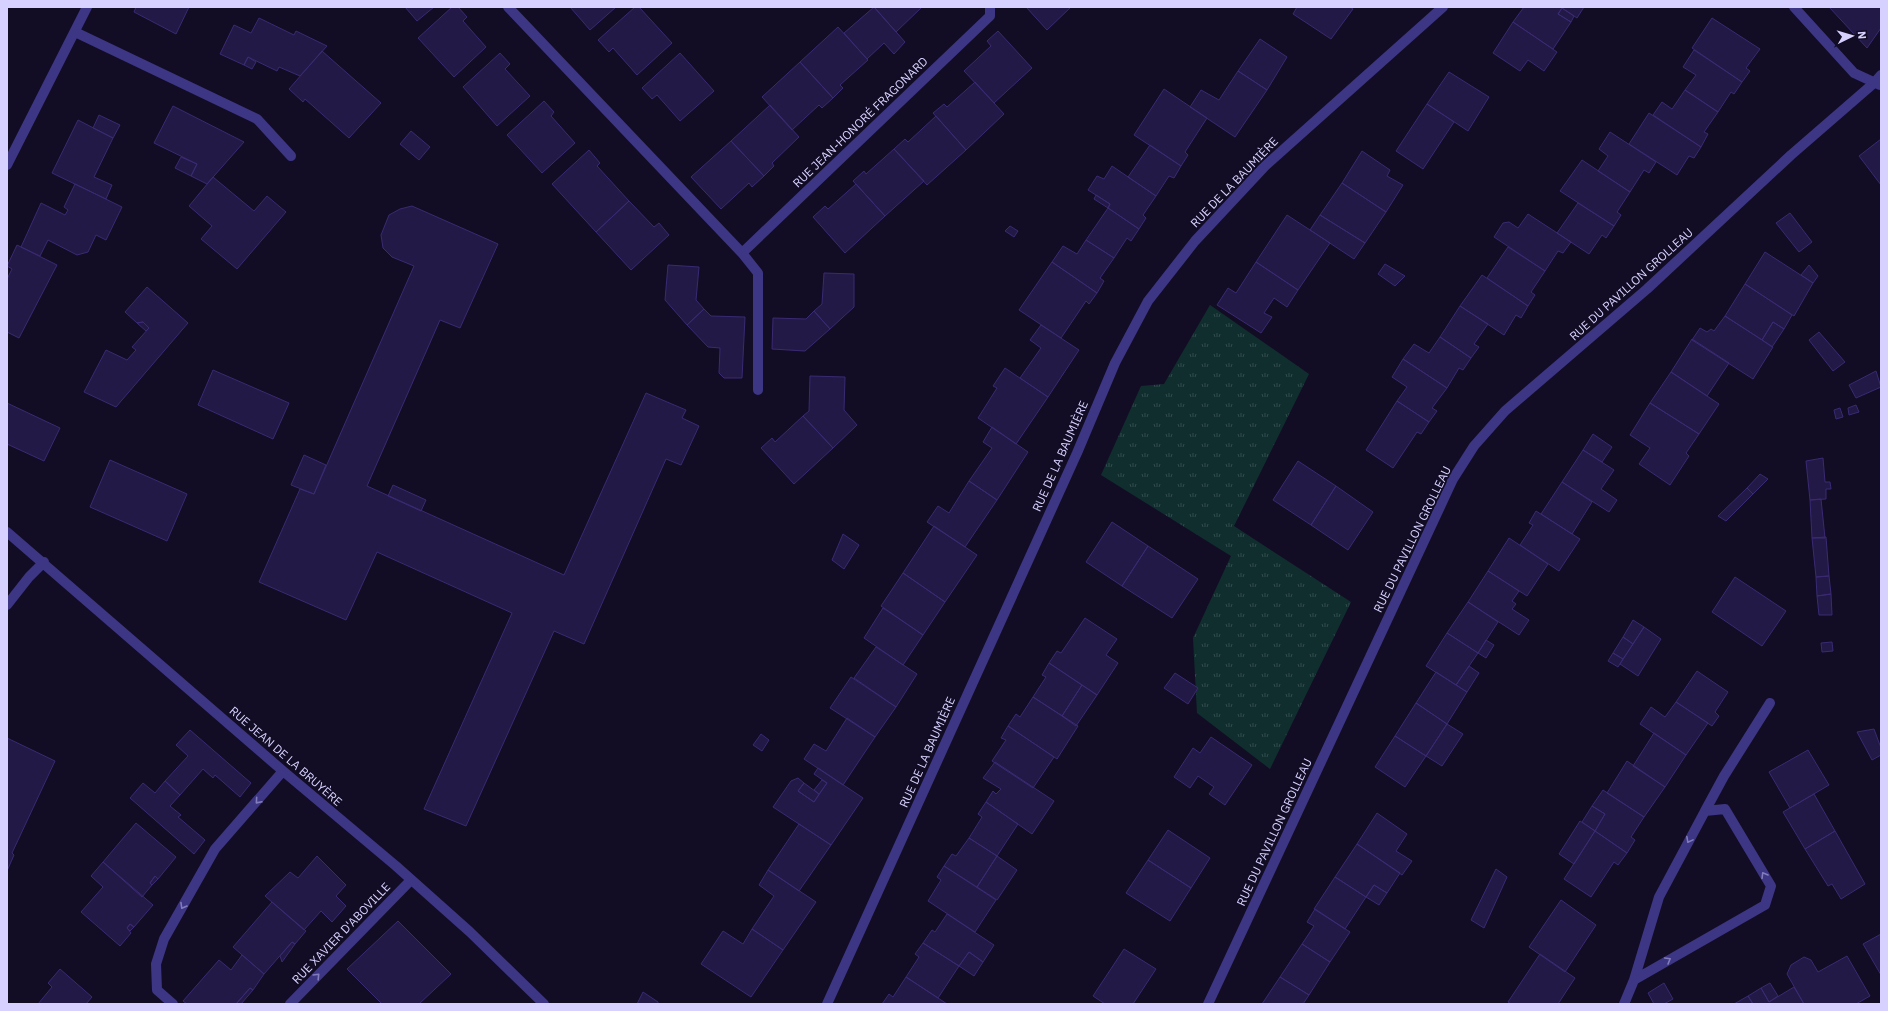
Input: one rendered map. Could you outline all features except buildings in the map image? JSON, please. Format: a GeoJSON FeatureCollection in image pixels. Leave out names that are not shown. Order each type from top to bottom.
{"type":"FeatureCollection","features":[{"type":"Feature","properties":{"kind":"street"},"geometry":{"type":"LineString","coordinates":[[7,165],[87,7]]}},
{"type":"Feature","properties":{"kind":"street"},"geometry":{"type":"LineString","coordinates":[[508,7],[742,253],[758,273],[758,390]]}},
{"type":"Feature","properties":{"kind":"street","name":"RUE JEAN-HONORÉ FRAGONARD"},"geometry":{"type":"LineString","coordinates":[[742,253],[990,16],[990,7]]}},
{"type":"Feature","properties":{"kind":"street","name":"RUE DE LA BAUMIÈRE"},"geometry":{"type":"LineString","coordinates":[[827,1004],[1077,453],[1115,363],[1148,301],[1195,241],[1265,166],[1443,7]]}},
{"type":"Feature","properties":{"kind":"street"},"geometry":{"type":"LineString","coordinates":[[1794,7],[1854,73],[1879,81]]}},
{"type":"Feature","properties":{"kind":"street"},"geometry":{"type":"LineString","coordinates":[[75,32],[257,119],[291,156]]}},
{"type":"Feature","properties":{"kind":"street","name":"RUE DU PAVILLON GROLLEAU"},"geometry":{"type":"LineString","coordinates":[[1208,1004],[1453,479],[1474,446],[1505,411],[1647,290],[1790,155],[1879,81]]}},
{"type":"Feature","properties":{"kind":"street","name":"RUE JEAN DE LA BRUYÈRE"},"geometry":{"type":"LineString","coordinates":[[7,532],[44,562],[283,771],[411,880],[470,932],[544,1004]]}},
{"type":"Feature","properties":{"kind":"street"},"geometry":{"type":"LineString","coordinates":[[7,605],[29,577],[44,562]]}},
{"type":"Feature","properties":{"kind":"street"},"geometry":{"type":"LineString","coordinates":[[1624,1004],[1634,980],[1659,897],[1724,776],[1770,703]]}},
{"type":"Feature","properties":{"kind":"street"},"geometry":{"type":"LineString","coordinates":[[173,1004],[157,990],[156,964],[164,940],[215,849],[283,771]]}},
{"type":"Feature","properties":{"kind":"street"},"geometry":{"type":"LineString","coordinates":[[1634,980],[1765,905],[1771,886],[1725,809],[1705,811]]}},
{"type":"Feature","properties":{"kind":"street","name":"RUE XAVIER D'ABOVILLE"},"geometry":{"type":"LineString","coordinates":[[290,1004],[411,880]]}},
{"type":"Feature","properties":{"kind":"green space"},"geometry":{"type":"Polygon","coordinates":[[[1210,305],[1309,374],[1234,526],[1351,602],[1270,769],[1197,713],[1193,638],[1231,556],[1101,475],[1141,386],[1164,384],[1210,305]]]}}]}
